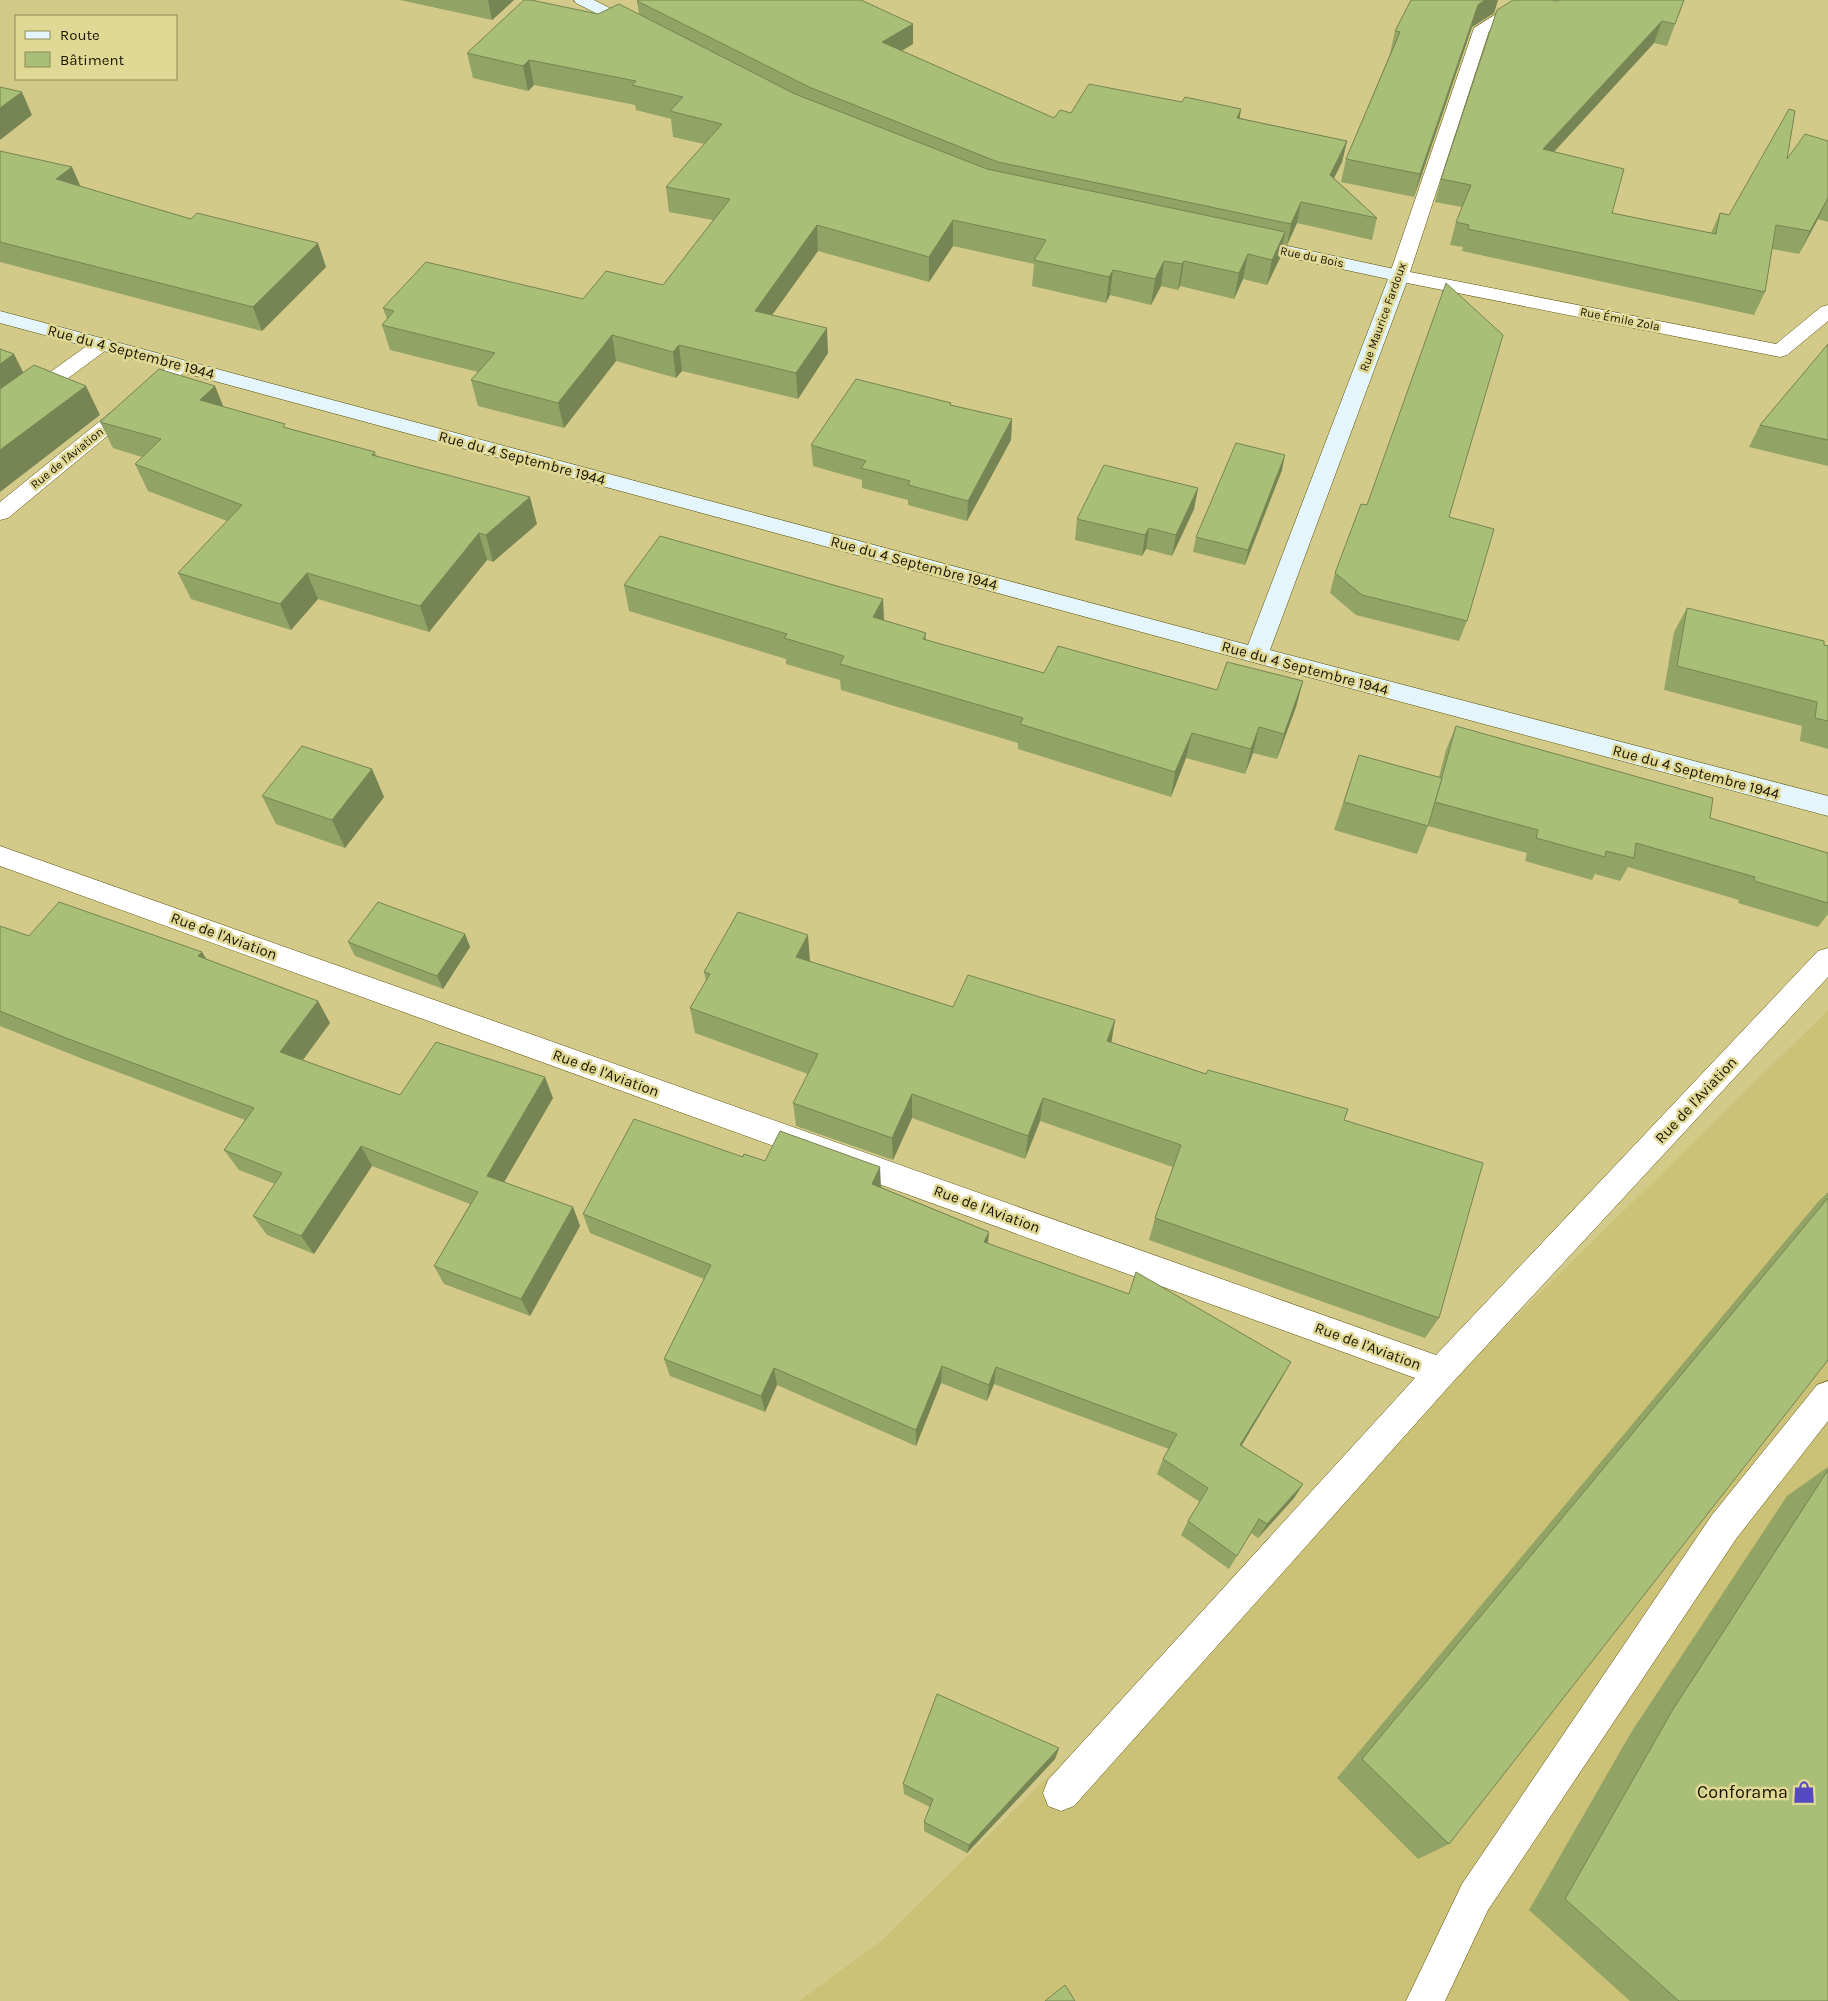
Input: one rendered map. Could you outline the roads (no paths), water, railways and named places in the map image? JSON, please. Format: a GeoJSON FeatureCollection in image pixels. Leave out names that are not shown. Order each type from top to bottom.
{"type":"FeatureCollection","features":[{"type":"Feature","properties":{"kind":"main road"},"geometry":{"type":"LineString","coordinates":[[582,0],[653,36]]}},
{"type":"Feature","properties":{"kind":"main road","name":"Rue du Bois"},"geometry":{"type":"LineString","coordinates":[[1224,238],[1399,276]]}},
{"type":"Feature","properties":{"kind":"main road","name":"Rue Maurice Fardoux"},"geometry":{"type":"LineString","coordinates":[[1256,655],[1399,276]]}},
{"type":"Feature","properties":{"kind":"main road","name":"Rue du 4 Septembre 1944"},"geometry":{"type":"LineString","coordinates":[[0,317],[1256,655],[1828,806]]}},
{"type":"Feature","properties":{"kind":"street","name":"Rue Maurice Fardoux"},"geometry":{"type":"LineString","coordinates":[[1399,276],[1482,28],[1530,0]]}},
{"type":"Feature","properties":{"kind":"street","name":"Rue Émile Zola"},"geometry":{"type":"LineString","coordinates":[[1399,276],[1780,351],[1828,311]]}},
{"type":"Feature","properties":{"kind":"street"},"geometry":{"type":"LineString","coordinates":[[0,418],[102,344]]}},
{"type":"Feature","properties":{"kind":"street","name":"Rue de l'Aviation"},"geometry":{"type":"LineString","coordinates":[[0,513],[180,366]]}},
{"type":"Feature","properties":{"kind":"street","name":"Rue de l'Aviation"},"geometry":{"type":"LineString","coordinates":[[0,856],[1441,1372],[1828,959]]}},
{"type":"Feature","properties":{"kind":"street"},"geometry":{"type":"LineString","coordinates":[[1061,1793],[1441,1372]]}},
{"type":"Feature","properties":{"kind":"street"},"geometry":{"type":"LineString","coordinates":[[1425,2001],[1475,1897],[1724,1527],[1828,1396]]}},
{"type":"Feature","properties":{"kind":"place","name":"Conforama"},"geometry":{"type":"Point","coordinates":[1804,1792]}}]}
